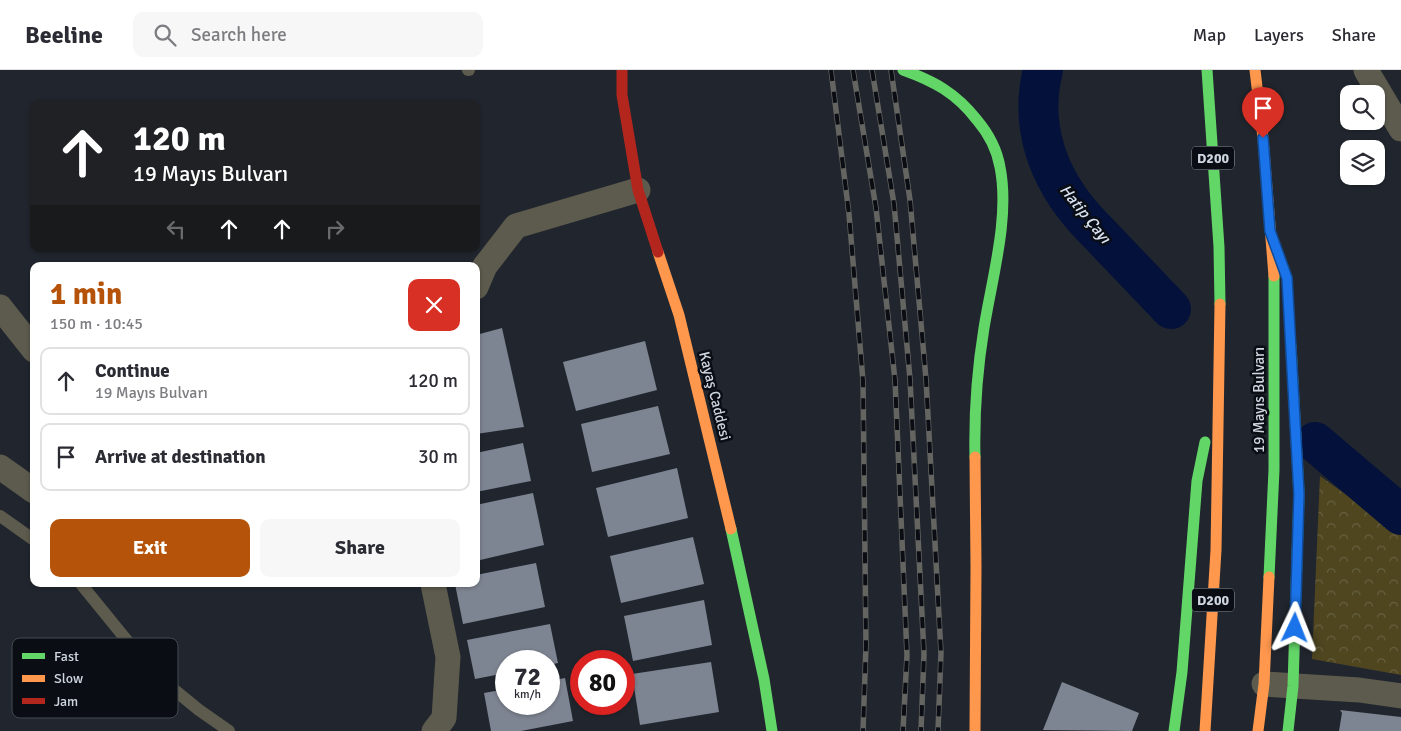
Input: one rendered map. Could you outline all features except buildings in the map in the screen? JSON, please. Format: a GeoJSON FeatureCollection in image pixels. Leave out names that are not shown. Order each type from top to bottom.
{"type":"FeatureCollection","features":[{"type":"Feature","properties":{"kind":"main road","name":"Kayaş Caddesi"},"geometry":{"type":"LineString","coordinates":[[622,70],[622,95],[638,190],[682,324],[718,473],[764,679],[772,731]]}},
{"type":"Feature","properties":{"kind":"main road"},"geometry":{"type":"LineString","coordinates":[[902,70],[918,75],[947,89],[970,109],[988,136],[999,164],[1004,198],[1001,229],[976,389],[974,428],[977,617],[975,731]]}},
{"type":"Feature","properties":{"kind":"main road","name":"D200"},"geometry":{"type":"LineString","coordinates":[[1205,731],[1216,550],[1219,367],[1219,247],[1207,70]]}},
{"type":"Feature","properties":{"kind":"main road","name":"19 Mayıs Bulvarı"},"geometry":{"type":"LineString","coordinates":[[1254,70],[1263,138],[1275,284],[1274,470],[1264,684],[1258,731]]}},
{"type":"Feature","properties":{"kind":"main road"},"geometry":{"type":"LineString","coordinates":[[1270,231],[1284,268]]}},
{"type":"Feature","properties":{"kind":"main road"},"geometry":{"type":"LineString","coordinates":[[1288,731],[1293,686],[1299,494],[1291,334]]}},
{"type":"Feature","properties":{"kind":"main road"},"geometry":{"type":"LineString","coordinates":[[1174,731],[1182,672],[1197,481],[1219,367]]}},
{"type":"Feature","properties":{"kind":"street"},"geometry":{"type":"LineString","coordinates":[[1263,138],[1269,70]]}},
{"type":"Feature","properties":{"kind":"street"},"geometry":{"type":"LineString","coordinates":[[1366,70],[1399,121]]}},
{"type":"Feature","properties":{"kind":"street"},"geometry":{"type":"LineString","coordinates":[[480,278],[485,266],[516,226],[638,190]]}},
{"type":"Feature","properties":{"kind":"street"},"geometry":{"type":"LineString","coordinates":[[0,307],[30,345]]}},
{"type":"Feature","properties":{"kind":"street"},"geometry":{"type":"LineString","coordinates":[[0,467],[30,488]]}},
{"type":"Feature","properties":{"kind":"street"},"geometry":{"type":"LineString","coordinates":[[434,587],[448,657],[444,718],[434,731]]}},
{"type":"Feature","properties":{"kind":"street"},"geometry":{"type":"LineString","coordinates":[[1264,684],[1359,690],[1401,696]]}},
{"type":"Feature","properties":{"kind":"lane"},"geometry":{"type":"LineString","coordinates":[[0,516],[30,537]]}},
{"type":"Feature","properties":{"kind":"lane"},"geometry":{"type":"LineString","coordinates":[[83,587],[125,638]]}},
{"type":"Feature","properties":{"kind":"lane"},"geometry":{"type":"LineString","coordinates":[[178,693],[229,731]]}},
{"type":"Feature","properties":{"kind":"green space"},"geometry":{"type":"Polygon","coordinates":[[[1320,476],[1401,534],[1401,675],[1312,659],[1320,476]]]}},
{"type":"Feature","properties":{"kind":"waterway","name":"Hatip Çayı"},"geometry":{"type":"LineString","coordinates":[[1043,70],[1038,111],[1040,131],[1052,169],[1061,187],[1086,220],[1171,309]]}},
{"type":"Feature","properties":{"kind":"waterway","name":"Hatip Çayı"},"geometry":{"type":"LineString","coordinates":[[1315,442],[1401,515]]}},
{"type":"Feature","properties":{"kind":"railway"},"geometry":{"type":"LineString","coordinates":[[831,70],[849,214],[863,381],[866,645],[863,731]]}},
{"type":"Feature","properties":{"kind":"railway"},"geometry":{"type":"LineString","coordinates":[[853,70],[876,208],[895,380],[907,655],[903,731]]}},
{"type":"Feature","properties":{"kind":"railway"},"geometry":{"type":"LineString","coordinates":[[872,70],[894,204],[910,379],[924,654],[921,731]]}},
{"type":"Feature","properties":{"kind":"railway"},"geometry":{"type":"LineString","coordinates":[[891,70],[910,200],[926,379],[941,653],[938,731]]}},
{"type":"Feature","properties":{"kind":"traffic: fast"},"geometry":{"type":"LineString","coordinates":[[903,70],[944,89],[961,102],[985,130],[997,154],[1000,167],[1003,186],[1003,206],[999,248],[984,328],[976,392],[975,457]]}},
{"type":"Feature","properties":{"kind":"traffic: fast"},"geometry":{"type":"LineString","coordinates":[[1207,70],[1219,247],[1220,304]]}},
{"type":"Feature","properties":{"kind":"traffic: fast"},"geometry":{"type":"LineString","coordinates":[[1269,577],[1274,470],[1274,276]]}},
{"type":"Feature","properties":{"kind":"traffic: fast"},"geometry":{"type":"LineString","coordinates":[[1288,731],[1293,686],[1299,494],[1291,346]]}},
{"type":"Feature","properties":{"kind":"traffic: fast"},"geometry":{"type":"LineString","coordinates":[[1174,731],[1182,672],[1197,481],[1205,442]]}},
{"type":"Feature","properties":{"kind":"traffic: fast"},"geometry":{"type":"LineString","coordinates":[[731,529],[764,679],[772,731]]}},
{"type":"Feature","properties":{"kind":"traffic: slow"},"geometry":{"type":"LineString","coordinates":[[1255,70],[1263,138],[1274,276]]}},
{"type":"Feature","properties":{"kind":"traffic: slow"},"geometry":{"type":"LineString","coordinates":[[658,252],[679,315],[731,529]]}},
{"type":"Feature","properties":{"kind":"traffic: slow"},"geometry":{"type":"LineString","coordinates":[[1205,731],[1216,550],[1220,304]]}},
{"type":"Feature","properties":{"kind":"traffic: slow"},"geometry":{"type":"LineString","coordinates":[[975,457],[975,731]]}},
{"type":"Feature","properties":{"kind":"traffic: slow"},"geometry":{"type":"LineString","coordinates":[[1258,731],[1264,684],[1269,577]]}},
{"type":"Feature","properties":{"kind":"traffic: jam"},"geometry":{"type":"LineString","coordinates":[[622,70],[622,95],[638,190],[658,252]]}},
{"type":"Feature","properties":{"kind":"route"},"geometry":{"type":"LineString","coordinates":[[1263,138],[1270,231],[1287,278],[1299,494],[1295,628]]}}]}
